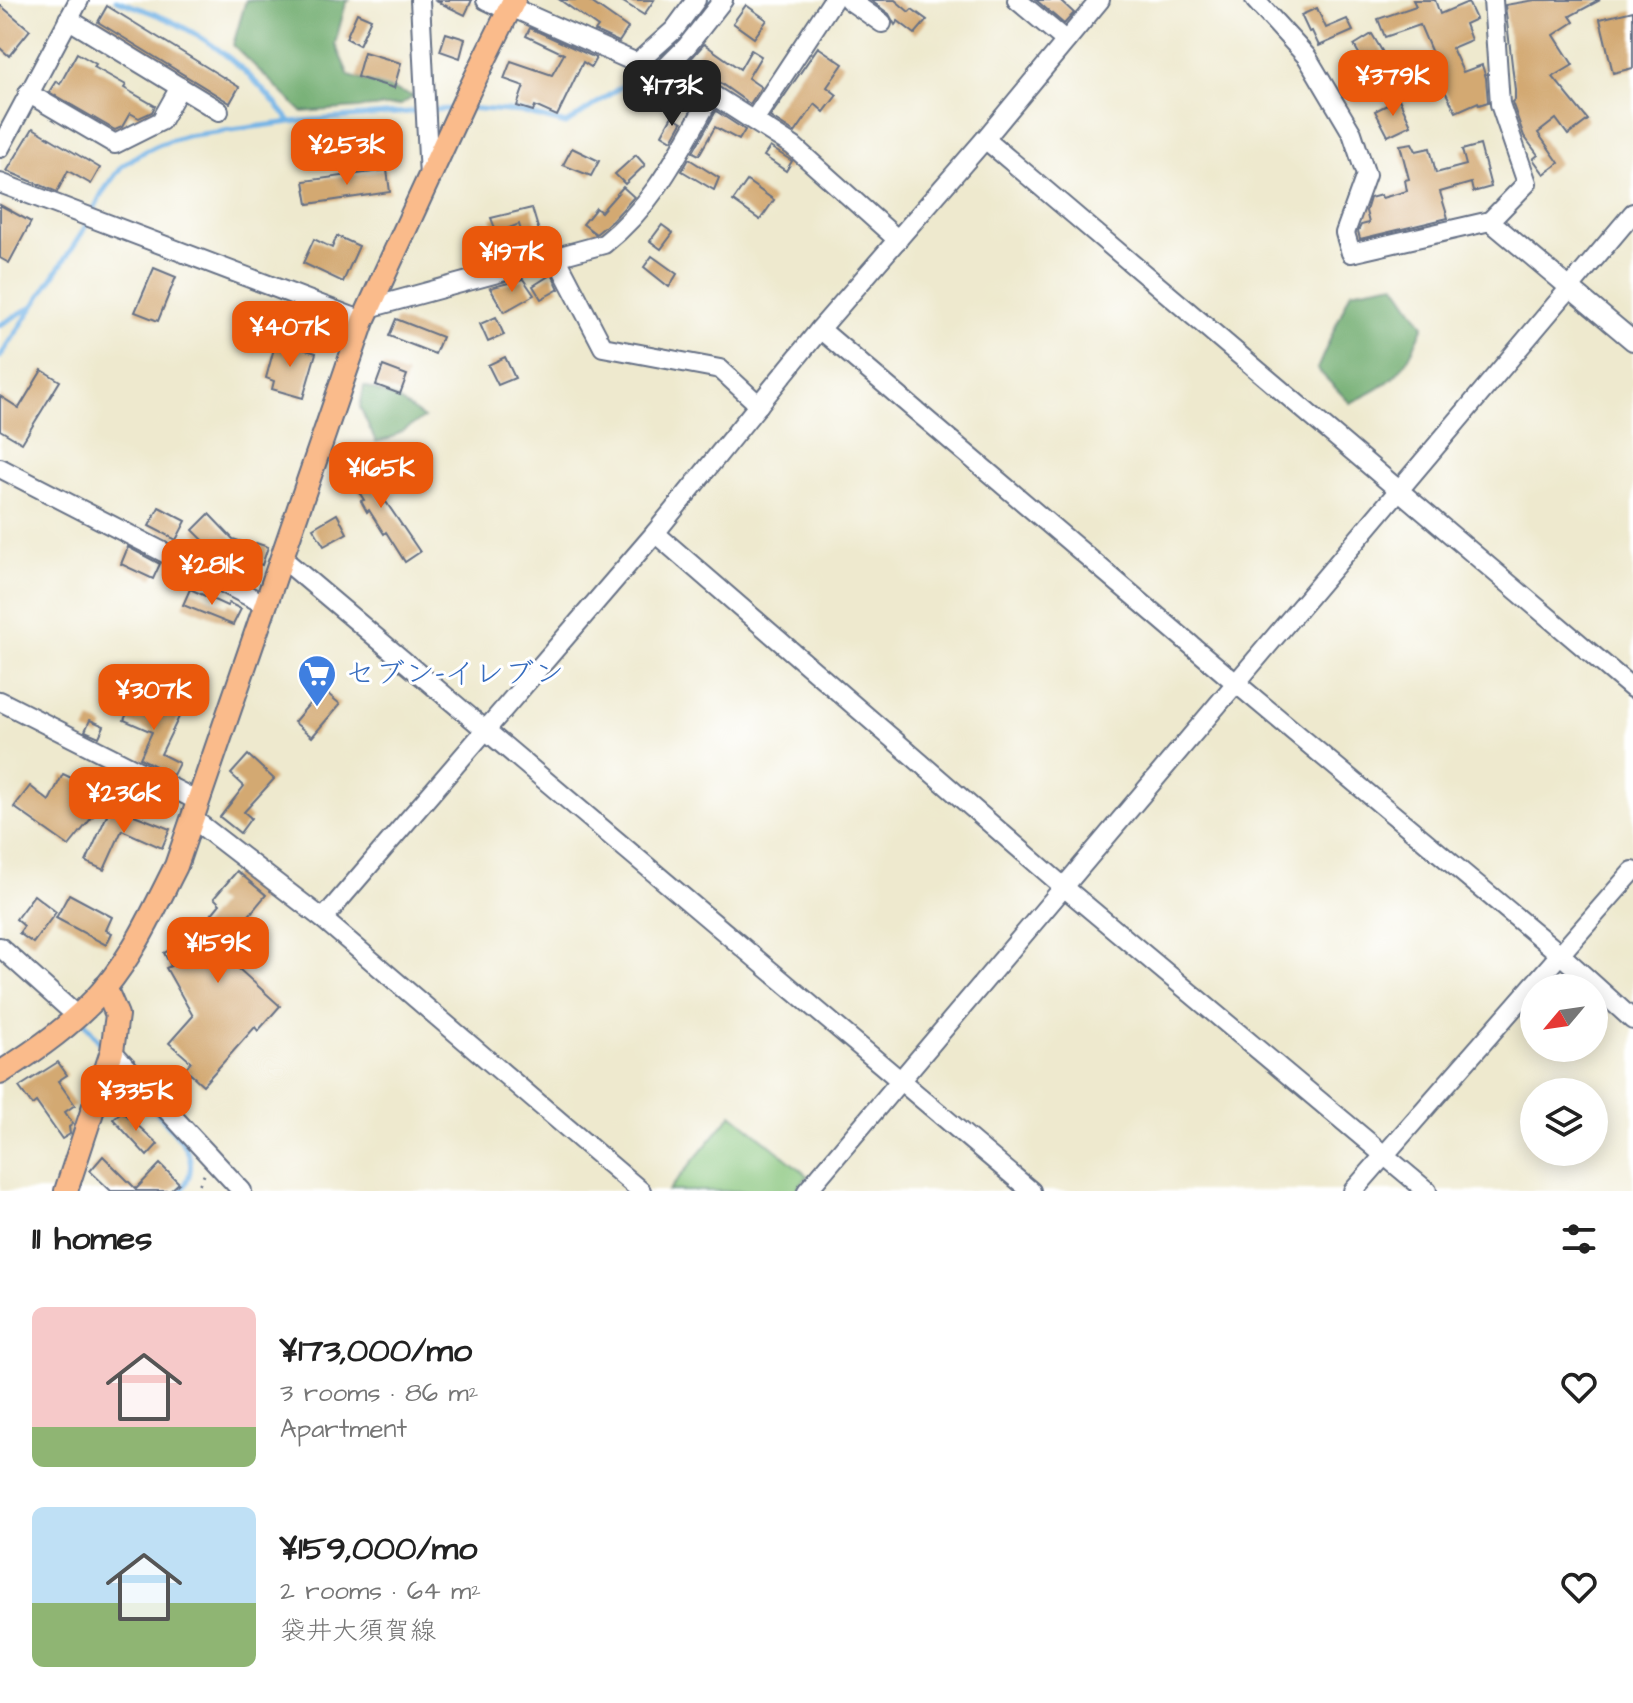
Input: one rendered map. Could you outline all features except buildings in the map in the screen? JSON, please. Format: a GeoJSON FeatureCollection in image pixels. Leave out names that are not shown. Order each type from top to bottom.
{"type":"FeatureCollection","features":[{"type":"Feature","properties":{"kind":"main road"},"geometry":{"type":"LineString","coordinates":[[0,1073],[42,1046],[105,987],[147,924],[176,866],[366,314],[511,6]]}},
{"type":"Feature","properties":{"kind":"main road"},"geometry":{"type":"LineString","coordinates":[[66,1191],[112,1051],[117,1015],[105,987]]}},
{"type":"Feature","properties":{"kind":"street"},"geometry":{"type":"LineString","coordinates":[[0,148],[79,0]]}},
{"type":"Feature","properties":{"kind":"street"},"geometry":{"type":"LineString","coordinates":[[420,0],[429,177]]}},
{"type":"Feature","properties":{"kind":"street"},"geometry":{"type":"LineString","coordinates":[[486,0],[511,6],[712,94],[804,155],[898,240]]}},
{"type":"Feature","properties":{"kind":"street"},"geometry":{"type":"LineString","coordinates":[[637,63],[674,30],[696,0]]}},
{"type":"Feature","properties":{"kind":"street"},"geometry":{"type":"LineString","coordinates":[[661,72],[687,46],[723,0]]}},
{"type":"Feature","properties":{"kind":"street"},"geometry":{"type":"LineString","coordinates":[[754,120],[833,0]]}},
{"type":"Feature","properties":{"kind":"street"},"geometry":{"type":"LineString","coordinates":[[849,0],[882,23]]}},
{"type":"Feature","properties":{"kind":"street"},"geometry":{"type":"LineString","coordinates":[[1017,0],[1066,41]]}},
{"type":"Feature","properties":{"kind":"street"},"geometry":{"type":"LineString","coordinates":[[323,919],[655,533],[820,329],[985,139],[1100,0]]}},
{"type":"Feature","properties":{"kind":"street"},"geometry":{"type":"LineString","coordinates":[[1255,0],[1307,57],[1352,133],[1366,175],[1345,233],[1351,253],[1490,221],[1527,183],[1500,104],[1493,0]]}},
{"type":"Feature","properties":{"kind":"street"},"geometry":{"type":"LineString","coordinates":[[68,19],[219,111]]}},
{"type":"Feature","properties":{"kind":"street"},"geometry":{"type":"LineString","coordinates":[[28,93],[115,144],[161,121],[180,87]]}},
{"type":"Feature","properties":{"kind":"street"},"geometry":{"type":"LineString","coordinates":[[0,183],[366,314],[555,255],[604,244],[619,233],[654,194],[712,94]]}},
{"type":"Feature","properties":{"kind":"street"},"geometry":{"type":"LineString","coordinates":[[985,139],[1633,689]]}},
{"type":"Feature","properties":{"kind":"street"},"geometry":{"type":"LineString","coordinates":[[807,1191],[1633,213]]}},
{"type":"Feature","properties":{"kind":"street"},"geometry":{"type":"LineString","coordinates":[[1490,221],[1633,341]]}},
{"type":"Feature","properties":{"kind":"street"},"geometry":{"type":"LineString","coordinates":[[555,255],[603,347],[720,369],[759,405]]}},
{"type":"Feature","properties":{"kind":"street"},"geometry":{"type":"LineString","coordinates":[[820,329],[1560,954],[1633,1020]]}},
{"type":"Feature","properties":{"kind":"street"},"geometry":{"type":"LineString","coordinates":[[0,468],[266,605]]}},
{"type":"Feature","properties":{"kind":"street"},"geometry":{"type":"LineString","coordinates":[[655,533],[1065,888],[1427,1191]]}},
{"type":"Feature","properties":{"kind":"street"},"geometry":{"type":"LineString","coordinates":[[282,558],[1031,1191]]}},
{"type":"Feature","properties":{"kind":"street"},"geometry":{"type":"LineString","coordinates":[[0,701],[195,810],[641,1191]]}},
{"type":"Feature","properties":{"kind":"street"},"geometry":{"type":"LineString","coordinates":[[1353,1191],[1633,871]]}},
{"type":"Feature","properties":{"kind":"street"},"geometry":{"type":"LineString","coordinates":[[0,947],[77,1016]]}},
{"type":"Feature","properties":{"kind":"street"},"geometry":{"type":"LineString","coordinates":[[112,1051],[242,1191]]}},
{"type":"Feature","properties":{"kind":"green space"},"geometry":{"type":"Polygon","coordinates":[[[246,0],[349,0],[335,44],[349,76],[414,96],[401,105],[302,112],[233,45],[246,0]]]}},
{"type":"Feature","properties":{"kind":"green space"},"geometry":{"type":"Polygon","coordinates":[[[700,0],[722,0],[663,70],[655,53],[700,0]]]}},
{"type":"Feature","properties":{"kind":"green space"},"geometry":{"type":"Polygon","coordinates":[[[1395,283],[1424,325],[1411,354],[1397,373],[1379,388],[1350,403],[1317,369],[1351,291],[1395,283]]]}},
{"type":"Feature","properties":{"kind":"green space"},"geometry":{"type":"Polygon","coordinates":[[[364,386],[395,398],[424,418],[389,439],[376,442],[360,407],[364,386]]]}},
{"type":"Feature","properties":{"kind":"green space"},"geometry":{"type":"Polygon","coordinates":[[[732,1114],[808,1176],[795,1191],[668,1191],[732,1114]]]}},
{"type":"Feature","properties":{"kind":"waterway"},"geometry":{"type":"LineString","coordinates":[[116,0],[173,22],[212,45],[254,80],[290,121]]}},
{"type":"Feature","properties":{"kind":"waterway"},"geometry":{"type":"LineString","coordinates":[[701,14],[711,0]]}},
{"type":"Feature","properties":{"kind":"waterway"},"geometry":{"type":"LineString","coordinates":[[655,64],[685,35]]}},
{"type":"Feature","properties":{"kind":"waterway"},"geometry":{"type":"LineString","coordinates":[[467,108],[521,112],[566,124],[643,72]]}},
{"type":"Feature","properties":{"kind":"waterway"},"geometry":{"type":"LineString","coordinates":[[431,110],[453,109]]}},
{"type":"Feature","properties":{"kind":"waterway"},"geometry":{"type":"LineString","coordinates":[[0,357],[82,233],[102,193],[121,167],[138,155],[186,136],[291,122],[421,111]]}},
{"type":"Feature","properties":{"kind":"waterway"},"geometry":{"type":"LineString","coordinates":[[0,325],[31,307]]}},
{"type":"Feature","properties":{"kind":"waterway"},"geometry":{"type":"LineString","coordinates":[[1625,867],[1633,859]]}},
{"type":"Feature","properties":{"kind":"waterway"},"geometry":{"type":"LineString","coordinates":[[83,1020],[106,1051]]}},
{"type":"Feature","properties":{"kind":"waterway"},"geometry":{"type":"LineString","coordinates":[[156,1111],[180,1139],[190,1158],[191,1168],[181,1191]]}},
{"type":"Feature","properties":{"kind":"place","name":"セブン-イレブン"},"geometry":{"type":"Point","coordinates":[317,708]}}]}
